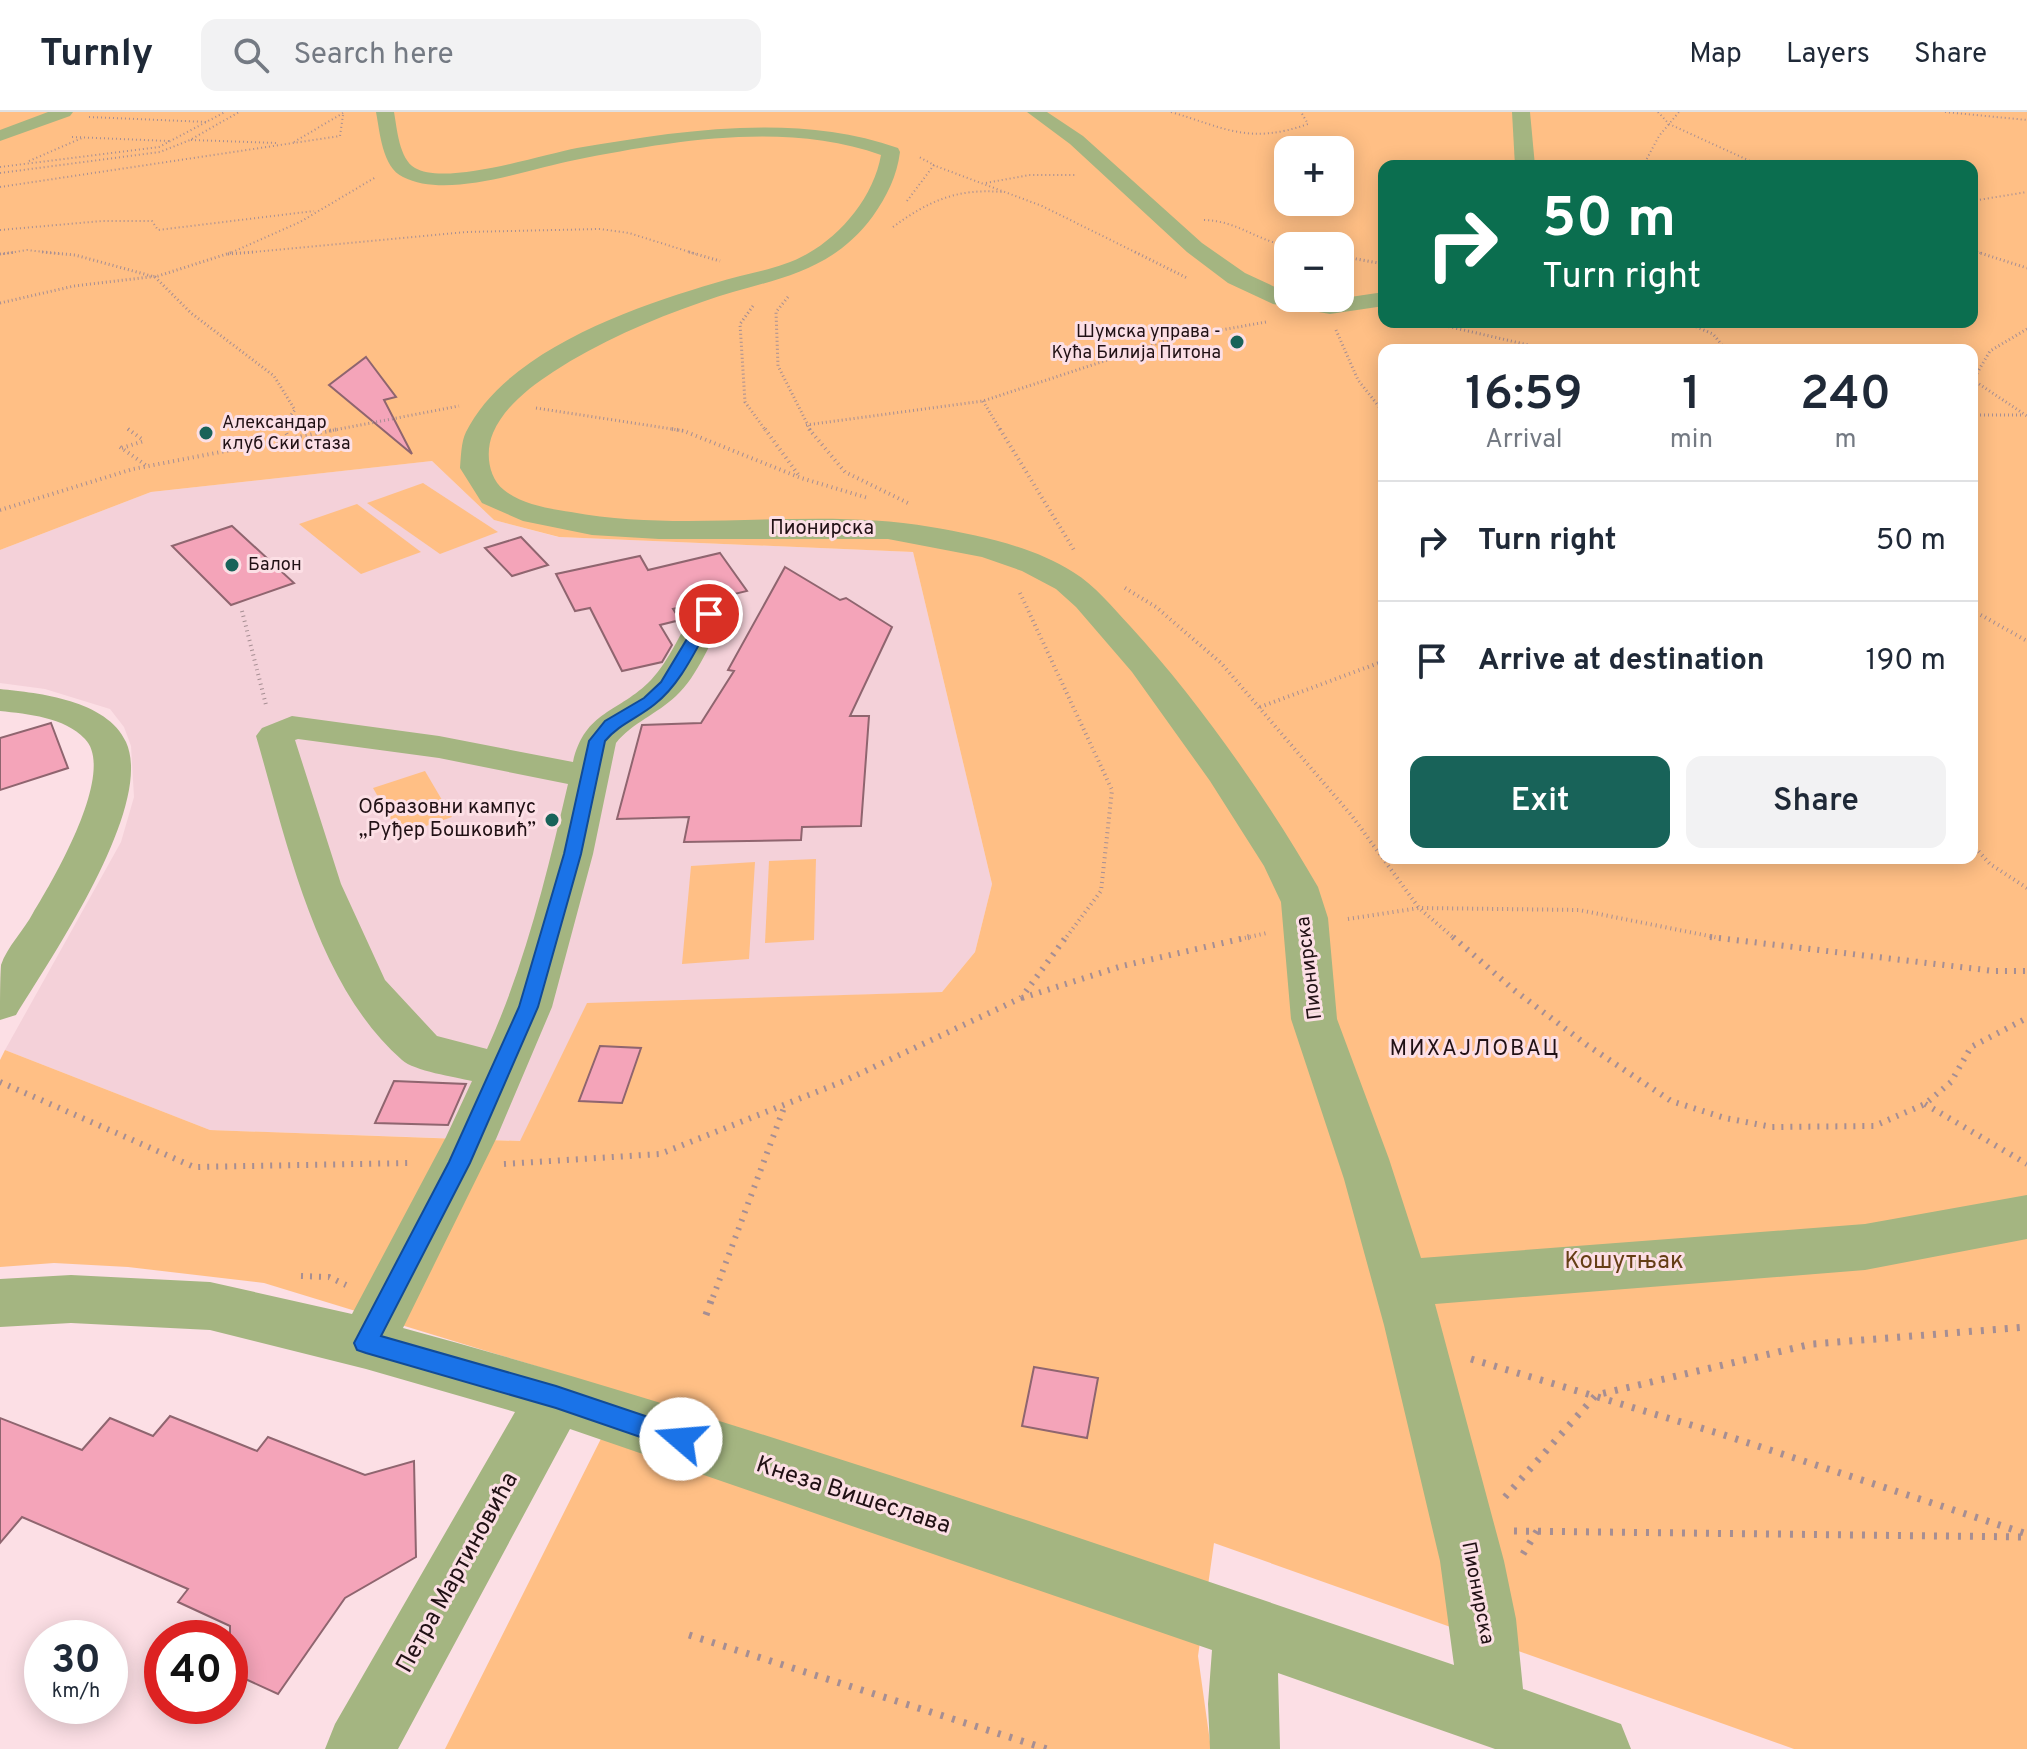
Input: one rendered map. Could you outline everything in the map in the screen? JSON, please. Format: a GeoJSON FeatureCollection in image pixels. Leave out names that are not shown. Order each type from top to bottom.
{"type":"FeatureCollection","features":[{"type":"Feature","properties":{"kind":"street"},"geometry":{"type":"LineString","coordinates":[[0,136],[64,112]]}},
{"type":"Feature","properties":{"kind":"street"},"geometry":{"type":"LineString","coordinates":[[385,112],[400,164],[410,174],[427,178],[470,175],[634,143],[750,132],[797,132],[849,139],[876,145],[893,155]]}},
{"type":"Feature","properties":{"kind":"street"},"geometry":{"type":"LineString","coordinates":[[1036,112],[1061,128],[1159,220],[1241,281],[1268,295],[1302,304],[1336,306],[1378,300]]}},
{"type":"Feature","properties":{"kind":"street"},"geometry":{"type":"LineString","coordinates":[[1521,112],[1525,160]]}},
{"type":"Feature","properties":{"kind":"street","name":"Пионирска"},"geometry":{"type":"LineString","coordinates":[[893,155],[868,208],[828,251],[785,281],[678,303],[603,333],[548,363],[499,402],[479,432],[474,468],[478,481],[490,496],[509,509],[535,518],[573,525],[644,529],[887,530],[1006,554],[1060,577],[1079,591],[1162,684],[1219,765],[1297,887],[1306,926],[1311,1010],[1369,1176],[1473,1531],[1485,1621],[1489,1711]]}},
{"type":"Feature","properties":{"kind":"street"},"geometry":{"type":"LineString","coordinates":[[366,1343],[459,1163],[529,1007],[601,733],[667,685],[709,614]]}},
{"type":"Feature","properties":{"kind":"street"},"geometry":{"type":"LineString","coordinates":[[0,700],[34,704],[92,726],[108,742],[113,763],[101,821],[84,861],[0,1003]]}},
{"type":"Feature","properties":{"kind":"street"},"geometry":{"type":"LineString","coordinates":[[502,1071],[421,1050],[366,988],[320,884],[275,736],[292,727],[439,747],[589,777]]}},
{"type":"Feature","properties":{"kind":"street"},"geometry":{"type":"LineString","coordinates":[[1402,1283],[1865,1247],[2027,1217]]}},
{"type":"Feature","properties":{"kind":"street","name":"Кнеза Вишеслава"},"geometry":{"type":"LineString","coordinates":[[0,1303],[71,1299],[210,1306],[366,1343],[556,1397],[1596,1749]]}},
{"type":"Feature","properties":{"kind":"street","name":"Петра Мартиновића"},"geometry":{"type":"LineString","coordinates":[[360,1749],[556,1397]]}},
{"type":"Feature","properties":{"kind":"street"},"geometry":{"type":"LineString","coordinates":[[1245,1749],[1243,1671],[1248,1630]]}},
{"type":"Feature","properties":{"kind":"path"},"geometry":{"type":"LineString","coordinates":[[0,167],[159,147],[225,112]]}},
{"type":"Feature","properties":{"kind":"path"},"geometry":{"type":"LineString","coordinates":[[0,173],[160,152],[190,140],[239,112]]}},
{"type":"Feature","properties":{"kind":"path"},"geometry":{"type":"LineString","coordinates":[[1171,112],[1202,125],[1239,132],[1288,133],[1308,124],[1301,112]]}},
{"type":"Feature","properties":{"kind":"path"},"geometry":{"type":"LineString","coordinates":[[1658,112],[1669,124],[1748,160]]}},
{"type":"Feature","properties":{"kind":"path"},"geometry":{"type":"LineString","coordinates":[[1647,160],[1679,112]]}},
{"type":"Feature","properties":{"kind":"path"},"geometry":{"type":"LineString","coordinates":[[1945,112],[2027,120]]}},
{"type":"Feature","properties":{"kind":"path"},"geometry":{"type":"LineString","coordinates":[[0,187],[340,136],[343,114]]}},
{"type":"Feature","properties":{"kind":"path"},"geometry":{"type":"LineString","coordinates":[[70,137],[289,144],[343,114]]}},
{"type":"Feature","properties":{"kind":"path"},"geometry":{"type":"LineString","coordinates":[[83,117],[208,122]]}},
{"type":"Feature","properties":{"kind":"path"},"geometry":{"type":"LineString","coordinates":[[23,164],[83,137]]}},
{"type":"Feature","properties":{"kind":"path"},"geometry":{"type":"LineString","coordinates":[[893,155],[1012,193],[1190,279]]}},
{"type":"Feature","properties":{"kind":"path"},"geometry":{"type":"LineString","coordinates":[[985,183],[1029,175],[1113,175]]}},
{"type":"Feature","properties":{"kind":"path"},"geometry":{"type":"LineString","coordinates":[[0,303],[80,285],[155,277],[228,254],[319,211],[377,176]]}},
{"type":"Feature","properties":{"kind":"path"},"geometry":{"type":"LineString","coordinates":[[893,227],[924,203],[956,191],[1012,193]]}},
{"type":"Feature","properties":{"kind":"path"},"geometry":{"type":"LineString","coordinates":[[1978,200],[2027,192]]}},
{"type":"Feature","properties":{"kind":"path"},"geometry":{"type":"LineString","coordinates":[[0,230],[152,221],[158,230],[319,211]]}},
{"type":"Feature","properties":{"kind":"path"},"geometry":{"type":"LineString","coordinates":[[1159,220],[1227,221],[1264,242],[1274,244]]}},
{"type":"Feature","properties":{"kind":"path"},"geometry":{"type":"LineString","coordinates":[[228,254],[466,232],[600,229],[629,233],[785,281]]}},
{"type":"Feature","properties":{"kind":"path"},"geometry":{"type":"LineString","coordinates":[[0,254],[27,250],[75,255],[155,277],[191,313],[274,376],[295,410],[282,425],[290,440]]}},
{"type":"Feature","properties":{"kind":"path"},"geometry":{"type":"LineString","coordinates":[[1978,252],[2027,268]]}},
{"type":"Feature","properties":{"kind":"path"},"geometry":{"type":"LineString","coordinates":[[1354,259],[1378,263]]}},
{"type":"Feature","properties":{"kind":"path"},"geometry":{"type":"LineString","coordinates":[[785,281],[776,312],[778,366],[806,425],[845,472],[921,510]]}},
{"type":"Feature","properties":{"kind":"path"},"geometry":{"type":"LineString","coordinates":[[785,281],[740,324],[745,402],[801,478]]}},
{"type":"Feature","properties":{"kind":"path"},"geometry":{"type":"LineString","coordinates":[[806,425],[983,401],[1171,339],[1278,317]]}},
{"type":"Feature","properties":{"kind":"path"},"geometry":{"type":"LineString","coordinates":[[1328,323],[1338,332],[1358,380],[1378,405]]}},
{"type":"Feature","properties":{"kind":"path"},"geometry":{"type":"LineString","coordinates":[[1455,328],[1524,344]]}},
{"type":"Feature","properties":{"kind":"path"},"geometry":{"type":"LineString","coordinates":[[1699,328],[1713,334],[1721,344]]}},
{"type":"Feature","properties":{"kind":"path"},"geometry":{"type":"LineString","coordinates":[[1978,371],[1990,351],[2027,329]]}},
{"type":"Feature","properties":{"kind":"path"},"geometry":{"type":"LineString","coordinates":[[1978,383],[2026,415]]}},
{"type":"Feature","properties":{"kind":"path"},"geometry":{"type":"LineString","coordinates":[[983,401],[1076,553]]}},
{"type":"Feature","properties":{"kind":"path"},"geometry":{"type":"LineString","coordinates":[[0,510],[148,466],[424,412],[499,402],[684,431],[801,478],[874,500]]}},
{"type":"Feature","properties":{"kind":"path"},"geometry":{"type":"LineString","coordinates":[[1978,415],[2026,415]]}},
{"type":"Feature","properties":{"kind":"path"},"geometry":{"type":"LineString","coordinates":[[128,429],[144,441],[121,448],[148,466]]}},
{"type":"Feature","properties":{"kind":"path"},"geometry":{"type":"LineString","coordinates":[[1006,554],[1025,607],[1112,790],[1101,891],[1021,998]]}},
{"type":"Feature","properties":{"kind":"path"},"geometry":{"type":"LineString","coordinates":[[1116,583],[1156,607],[1221,663],[1352,816],[1378,852]]}},
{"type":"Feature","properties":{"kind":"path"},"geometry":{"type":"LineString","coordinates":[[242,611],[268,715],[292,727]]}},
{"type":"Feature","properties":{"kind":"path"},"geometry":{"type":"LineString","coordinates":[[1978,613],[2027,641]]}},
{"type":"Feature","properties":{"kind":"path"},"geometry":{"type":"LineString","coordinates":[[1260,707],[1378,663]]}},
{"type":"Feature","properties":{"kind":"path"},"geometry":{"type":"LineString","coordinates":[[1978,851],[1990,864],[2027,888]]}},
{"type":"Feature","properties":{"kind":"path"},"geometry":{"type":"LineString","coordinates":[[1387,864],[1419,908],[1514,990],[1631,1077],[1671,1101],[1725,1118],[1772,1127],[1874,1126],[1925,1104],[1951,1082],[1971,1047],[2027,1018]]}},
{"type":"Feature","properties":{"kind":"path"},"geometry":{"type":"LineString","coordinates":[[0,1082],[194,1167],[484,1165],[660,1154],[844,1081],[1021,998],[1122,966],[1306,926],[1419,908],[1579,910],[1714,938],[1994,971],[2027,971]]}},
{"type":"Feature","properties":{"kind":"path"},"geometry":{"type":"LineString","coordinates":[[706,1315],[785,1104]]}},
{"type":"Feature","properties":{"kind":"path"},"geometry":{"type":"LineString","coordinates":[[1925,1104],[2027,1164]]}},
{"type":"Feature","properties":{"kind":"path"},"geometry":{"type":"LineString","coordinates":[[301,1276],[329,1277],[354,1289]]}},
{"type":"Feature","properties":{"kind":"path"},"geometry":{"type":"LineString","coordinates":[[1473,1531],[1596,1395],[1812,1344],[2027,1327]]}},
{"type":"Feature","properties":{"kind":"path"},"geometry":{"type":"LineString","coordinates":[[1417,1344],[1596,1395],[2027,1535]]}},
{"type":"Feature","properties":{"kind":"path"},"geometry":{"type":"LineString","coordinates":[[1473,1531],[2027,1535]]}},
{"type":"Feature","properties":{"kind":"path"},"geometry":{"type":"LineString","coordinates":[[689,1635],[1047,1749]]}},
{"type":"Feature","properties":{"kind":"shaded area","name":"Образовни кампус „Руђер Бошковић”"},"geometry":{"type":"Polygon","coordinates":[[[432,461],[494,520],[558,537],[913,552],[992,884],[975,952],[942,992],[587,1004],[521,1141],[210,1130],[5,1050],[121,842],[134,797],[131,746],[124,727],[110,709],[45,689],[0,683],[0,550],[151,492],[432,461]]]}},
{"type":"Feature","properties":{"kind":"green space","name":"Кошутњак"},"geometry":{"type":"Polygon","coordinates":[[[0,112],[2027,112],[2027,1749],[1794,1749],[1214,1543],[1198,1656],[1211,1749],[445,1749],[624,1393],[264,1283],[128,1267],[54,1263],[0,1267],[0,1060],[5,1050],[210,1130],[520,1141],[587,1003],[942,992],[975,952],[992,884],[913,552],[559,537],[494,520],[432,461],[151,492],[0,550],[0,112]]]}},
{"type":"Feature","properties":{"kind":"green space"},"geometry":{"type":"Polygon","coordinates":[[[423,483],[498,532],[440,554],[367,503],[423,483]]]}},
{"type":"Feature","properties":{"kind":"green space"},"geometry":{"type":"Polygon","coordinates":[[[357,504],[421,552],[361,574],[299,524],[357,504]]]}},
{"type":"Feature","properties":{"kind":"green space"},"geometry":{"type":"Polygon","coordinates":[[[425,771],[452,817],[400,835],[373,788],[425,771]]]}},
{"type":"Feature","properties":{"kind":"green space"},"geometry":{"type":"Polygon","coordinates":[[[816,859],[814,940],[765,943],[769,861],[816,859]]]}},
{"type":"Feature","properties":{"kind":"green space"},"geometry":{"type":"Polygon","coordinates":[[[755,862],[749,959],[682,964],[691,866],[755,862]]]}},
{"type":"Feature","properties":{"kind":"building"},"geometry":{"type":"Polygon","coordinates":[[[366,357],[396,397],[384,400],[412,454],[329,385],[366,357]]]}},
{"type":"Feature","properties":{"kind":"building","name":"Балон"},"geometry":{"type":"Polygon","coordinates":[[[232,526],[294,583],[231,605],[172,546],[232,526]]]}},
{"type":"Feature","properties":{"kind":"building"},"geometry":{"type":"Polygon","coordinates":[[[521,537],[548,565],[512,576],[485,548],[521,537]]]}},
{"type":"Feature","properties":{"kind":"building"},"geometry":{"type":"Polygon","coordinates":[[[720,553],[747,591],[673,609],[680,620],[660,625],[672,645],[662,662],[622,671],[590,608],[575,611],[556,574],[640,556],[648,570],[720,553]]]}},
{"type":"Feature","properties":{"kind":"building"},"geometry":{"type":"Polygon","coordinates":[[[785,567],[840,600],[846,598],[892,627],[850,716],[869,716],[861,826],[802,827],[801,840],[684,842],[689,817],[617,819],[642,725],[701,723],[734,671],[728,670],[785,567]]]}},
{"type":"Feature","properties":{"kind":"building"},"geometry":{"type":"Polygon","coordinates":[[[51,723],[68,768],[0,790],[0,738],[51,723]]]}},
{"type":"Feature","properties":{"kind":"building"},"geometry":{"type":"Polygon","coordinates":[[[600,1046],[641,1048],[622,1103],[579,1101],[600,1046]]]}},
{"type":"Feature","properties":{"kind":"building"},"geometry":{"type":"Polygon","coordinates":[[[394,1081],[466,1084],[448,1125],[375,1123],[394,1081]]]}},
{"type":"Feature","properties":{"kind":"building"},"geometry":{"type":"Polygon","coordinates":[[[1034,1367],[1098,1378],[1087,1438],[1022,1426],[1034,1367]]]}},
{"type":"Feature","properties":{"kind":"building"},"geometry":{"type":"Polygon","coordinates":[[[170,1416],[257,1451],[268,1437],[365,1475],[414,1461],[416,1557],[345,1598],[278,1694],[248,1680],[248,1620],[217,1620],[178,1602],[188,1589],[22,1517],[0,1543],[0,1418],[82,1450],[110,1418],[153,1436],[170,1416]]]}},
{"type":"Feature","properties":{"kind":"place","name":"Шумска управа - Кућа Билија Питона"},"geometry":{"type":"Point","coordinates":[1237,342]}},
{"type":"Feature","properties":{"kind":"place","name":"Александар клуб Ски стаза"},"geometry":{"type":"Point","coordinates":[206,433]}},
{"type":"Feature","properties":{"kind":"place","name":"Балон"},"geometry":{"type":"Point","coordinates":[232,565]}},
{"type":"Feature","properties":{"kind":"place","name":"Образовни кампус „Руђер Бошковић”"},"geometry":{"type":"Point","coordinates":[552,820]}},
{"type":"Feature","properties":{"kind":"district","name":"МИХАЈЛОВАЦ"},"geometry":{"type":"Point","coordinates":[1475,1049]}},
{"type":"Feature","properties":{"kind":"route"},"geometry":{"type":"LineString","coordinates":[[681,1439],[556,1397],[366,1343],[459,1163],[529,1007],[572,854],[597,741],[611,724],[649,701],[667,685],[709,614]]}}]}
